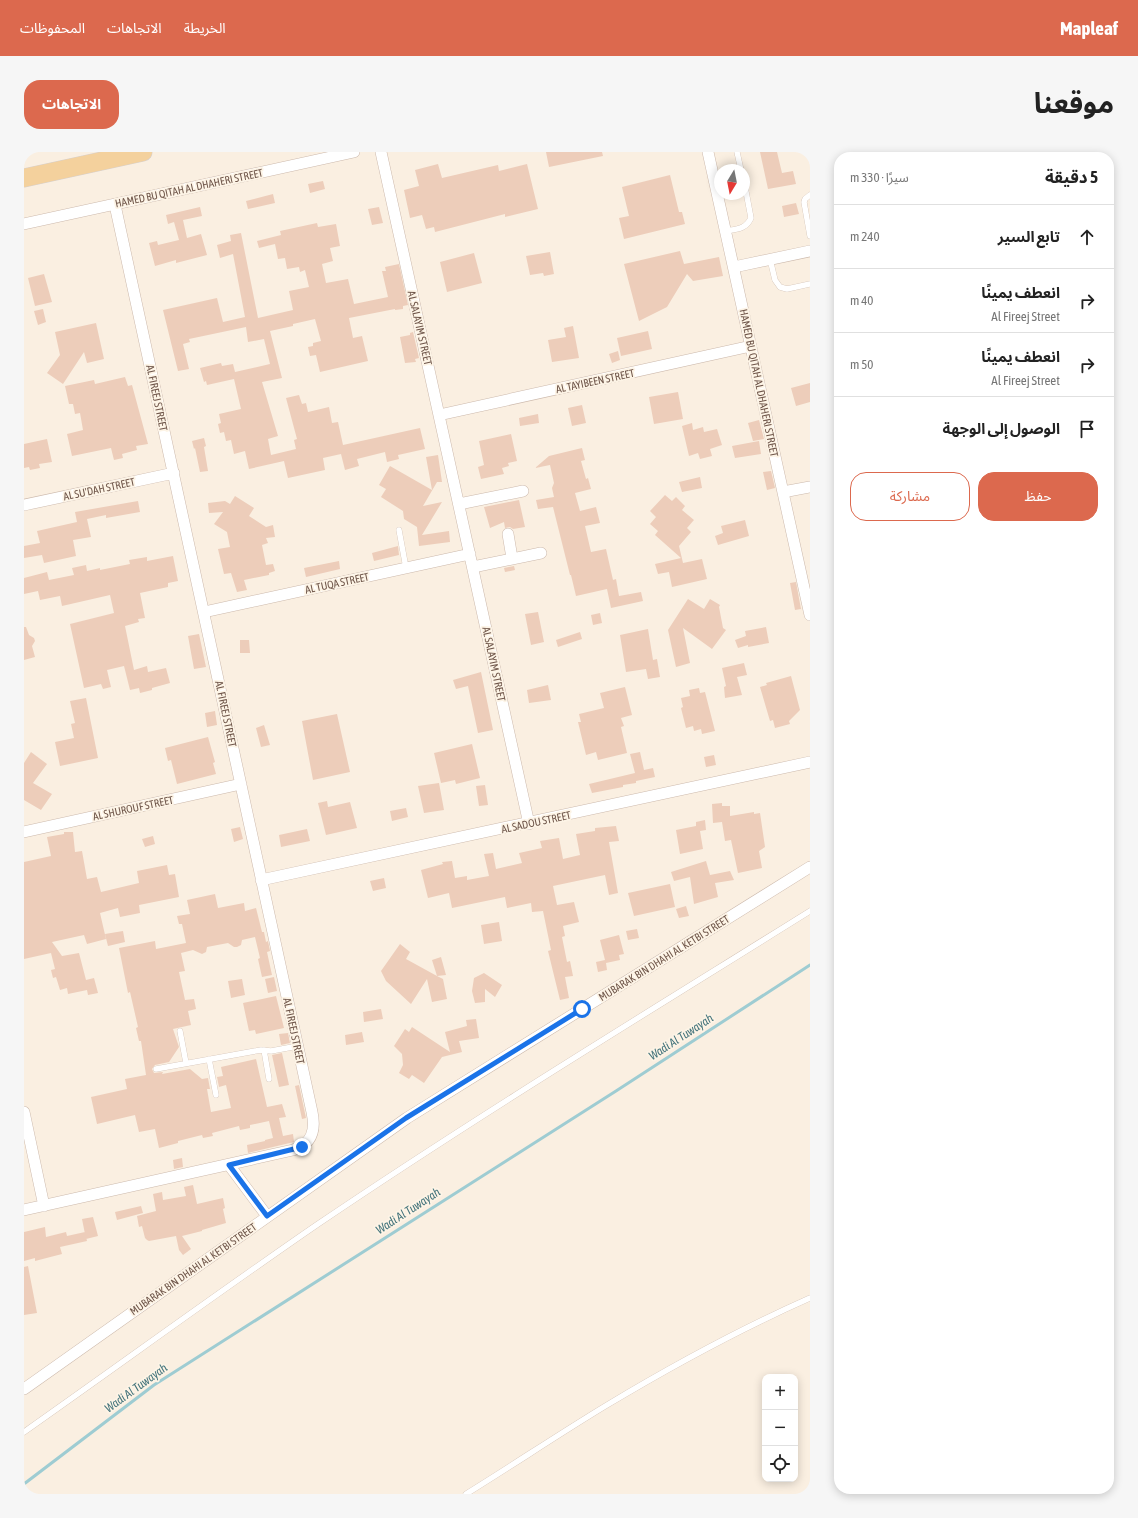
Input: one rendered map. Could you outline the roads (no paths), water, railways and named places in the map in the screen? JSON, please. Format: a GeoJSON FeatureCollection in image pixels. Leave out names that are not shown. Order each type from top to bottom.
{"type":"FeatureCollection","features":[{"type":"Feature","properties":{"kind":"main road"},"geometry":{"type":"LineString","coordinates":[[24,178],[142,152]]}},
{"type":"Feature","properties":{"kind":"street","name":"HAMED BU QITAH AL DHAHERI STREET"},"geometry":{"type":"LineString","coordinates":[[24,224],[354,152]]}},
{"type":"Feature","properties":{"kind":"street","name":"AL SALAYIM STREET"},"geometry":{"type":"LineString","coordinates":[[381,152],[529,824]]}},
{"type":"Feature","properties":{"kind":"street","name":"HAMED BU QITAH AL DHAHERI STREET"},"geometry":{"type":"LineString","coordinates":[[708,152],[810,615]]}},
{"type":"Feature","properties":{"kind":"street","name":"AL FIREEJ STREET"},"geometry":{"type":"LineString","coordinates":[[24,1210],[293,1150],[302,1147],[309,1141],[312,1134],[314,1119],[115,205]]}},
{"type":"Feature","properties":{"kind":"street"},"geometry":{"type":"LineString","coordinates":[[734,267],[810,251]]}},
{"type":"Feature","properties":{"kind":"street","name":"AL TAYIBEEN STREET"},"geometry":{"type":"LineString","coordinates":[[439,415],[751,346]]}},
{"type":"Feature","properties":{"kind":"street","name":"AL SU'DAH STREET"},"geometry":{"type":"LineString","coordinates":[[24,505],[174,473]]}},
{"type":"Feature","properties":{"kind":"street"},"geometry":{"type":"LineString","coordinates":[[783,492],[810,486]]}},
{"type":"Feature","properties":{"kind":"street"},"geometry":{"type":"LineString","coordinates":[[459,504],[523,490]]}},
{"type":"Feature","properties":{"kind":"street"},"geometry":{"type":"LineString","coordinates":[[508,534],[512,558]]}},
{"type":"Feature","properties":{"kind":"street"},"geometry":{"type":"LineString","coordinates":[[473,567],[541,552]]}},
{"type":"Feature","properties":{"kind":"street","name":"AL TUQA STREET"},"geometry":{"type":"LineString","coordinates":[[204,612],[470,554]]}},
{"type":"Feature","properties":{"kind":"street","name":"AL SADOU STREET"},"geometry":{"type":"LineString","coordinates":[[261,880],[529,824],[810,762]]}},
{"type":"Feature","properties":{"kind":"street","name":"AL SHUROUF STREET"},"geometry":{"type":"LineString","coordinates":[[24,832],[241,784]]}},
{"type":"Feature","properties":{"kind":"street","name":"MUBARAK BIN DHAHI AL KETBI STREET"},"geometry":{"type":"LineString","coordinates":[[24,1389],[406,1118],[810,867]]}},
{"type":"Feature","properties":{"kind":"street"},"geometry":{"type":"LineString","coordinates":[[24,1112],[44,1206]]}},
{"type":"Feature","properties":{"kind":"street"},"geometry":{"type":"LineString","coordinates":[[229,1165],[267,1216]]}},
{"type":"Feature","properties":{"kind":"lane"},"geometry":{"type":"LineString","coordinates":[[737,152],[740,164]]}},
{"type":"Feature","properties":{"kind":"lane"},"geometry":{"type":"LineString","coordinates":[[810,195],[804,202],[810,236]]}},
{"type":"Feature","properties":{"kind":"lane"},"geometry":{"type":"LineString","coordinates":[[726,231],[744,227],[749,223],[751,218],[748,200]]}},
{"type":"Feature","properties":{"kind":"lane"},"geometry":{"type":"LineString","coordinates":[[770,260],[775,280],[780,287],[788,289],[810,284]]}},
{"type":"Feature","properties":{"kind":"lane"},"geometry":{"type":"LineString","coordinates":[[400,530],[406,568]]}},
{"type":"Feature","properties":{"kind":"lane"},"geometry":{"type":"LineString","coordinates":[[24,1432],[189,1314],[319,1224],[463,1129],[810,911]]}},
{"type":"Feature","properties":{"kind":"lane"},"geometry":{"type":"LineString","coordinates":[[180,1031],[186,1064]]}},
{"type":"Feature","properties":{"kind":"lane"},"geometry":{"type":"LineString","coordinates":[[156,1069],[264,1050],[271,1052],[298,1046]]}},
{"type":"Feature","properties":{"kind":"lane"},"geometry":{"type":"LineString","coordinates":[[264,1050],[269,1079]]}},
{"type":"Feature","properties":{"kind":"lane"},"geometry":{"type":"LineString","coordinates":[[209,1059],[216,1095]]}},
{"type":"Feature","properties":{"kind":"lane"},"geometry":{"type":"LineString","coordinates":[[466,1494],[606,1405],[671,1368],[810,1298]]}},
{"type":"Feature","properties":{"kind":"waterway","name":"Wadi Al Tuwayah"},"geometry":{"type":"LineString","coordinates":[[24,1484],[154,1385],[616,1091],[810,965]]}}]}
